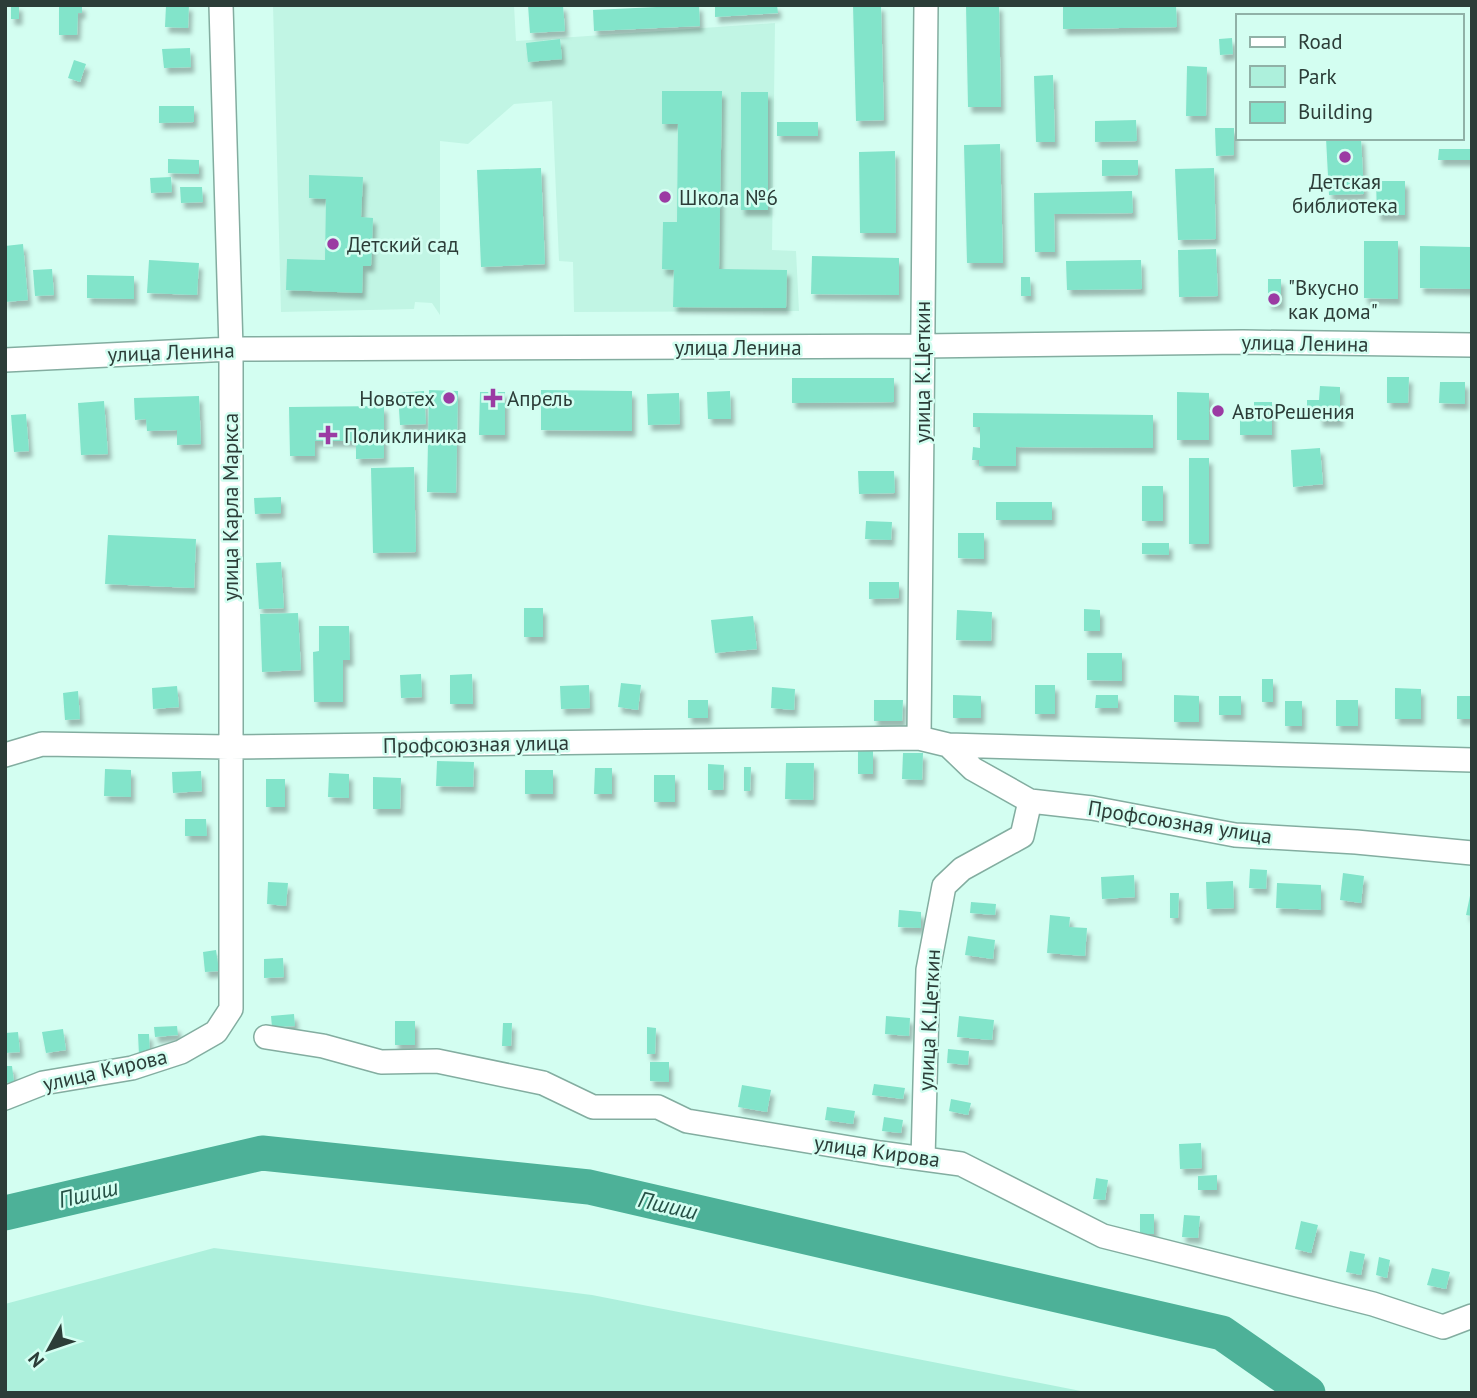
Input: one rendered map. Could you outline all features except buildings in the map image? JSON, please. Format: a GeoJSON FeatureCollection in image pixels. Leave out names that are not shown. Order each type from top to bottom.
{"type":"FeatureCollection","features":[{"type":"Feature","properties":{"kind":"street","name":"улица Карла Маркса"},"geometry":{"type":"LineString","coordinates":[[221,5],[231,349],[231,1009]]}},
{"type":"Feature","properties":{"kind":"street","name":"улица К.Цеткин"},"geometry":{"type":"LineString","coordinates":[[919,738],[926,5]]}},
{"type":"Feature","properties":{"kind":"street","name":"улица Ленина"},"geometry":{"type":"LineString","coordinates":[[5,360],[231,349],[1243,342],[1472,345]]}},
{"type":"Feature","properties":{"kind":"street","name":"Профсоюзная улица"},"geometry":{"type":"LineString","coordinates":[[5,755],[43,744],[229,747],[919,738],[948,745],[1472,760]]}},
{"type":"Feature","properties":{"kind":"street","name":"Профсоюзная улица"},"geometry":{"type":"LineString","coordinates":[[948,745],[973,769],[1030,801],[1092,808],[1236,835],[1356,842],[1472,853]]}},
{"type":"Feature","properties":{"kind":"street","name":"улица К.Цеткин"},"geometry":{"type":"LineString","coordinates":[[923,1159],[928,970],[944,886],[962,869],[1022,836],[1030,801]]}},
{"type":"Feature","properties":{"kind":"street","name":"улица Кирова"},"geometry":{"type":"LineString","coordinates":[[5,1098],[43,1083],[132,1068],[181,1052],[216,1032],[231,1009]]}},
{"type":"Feature","properties":{"kind":"street","name":"улица Кирова"},"geometry":{"type":"LineString","coordinates":[[266,1037],[323,1045],[381,1062],[438,1061],[543,1083],[593,1107],[658,1107],[687,1121],[961,1164],[1102,1236],[1373,1304],[1443,1327],[1472,1316]]}},
{"type":"Feature","properties":{"kind":"shaded area","name":"Школа №6"},"geometry":{"type":"Polygon","coordinates":[[[273,5],[514,5],[516,41],[775,23],[772,250],[796,251],[799,311],[574,312],[573,262],[559,261],[552,101],[514,104],[468,144],[440,141],[440,315],[432,303],[415,302],[414,309],[281,312],[273,5]]]}},
{"type":"Feature","properties":{"kind":"green space"},"geometry":{"type":"Polygon","coordinates":[[[214,1248],[592,1295],[1091,1393],[5,1393],[5,1304],[214,1248]]]}},
{"type":"Feature","properties":{"kind":"waterway","name":"Пшиш"},"geometry":{"type":"LineString","coordinates":[[5,1213],[262,1153],[589,1187],[1222,1333],[1308,1393]]}},
{"type":"Feature","properties":{"kind":"place","name":"Детская библиотека"},"geometry":{"type":"Point","coordinates":[1345,157]}},
{"type":"Feature","properties":{"kind":"place","name":"Школа №6"},"geometry":{"type":"Point","coordinates":[665,197]}},
{"type":"Feature","properties":{"kind":"place","name":"Детский сад"},"geometry":{"type":"Point","coordinates":[333,244]}},
{"type":"Feature","properties":{"kind":"place","name":"\"Вкусно как дома\""},"geometry":{"type":"Point","coordinates":[1274,299]}},
{"type":"Feature","properties":{"kind":"place","name":"Новотех"},"geometry":{"type":"Point","coordinates":[449,398]}},
{"type":"Feature","properties":{"kind":"place","name":"Апрель"},"geometry":{"type":"Point","coordinates":[493,398]}},
{"type":"Feature","properties":{"kind":"place","name":"АвтоРешения"},"geometry":{"type":"Point","coordinates":[1218,411]}},
{"type":"Feature","properties":{"kind":"place","name":"Поликлиника"},"geometry":{"type":"Point","coordinates":[328,435]}}]}
